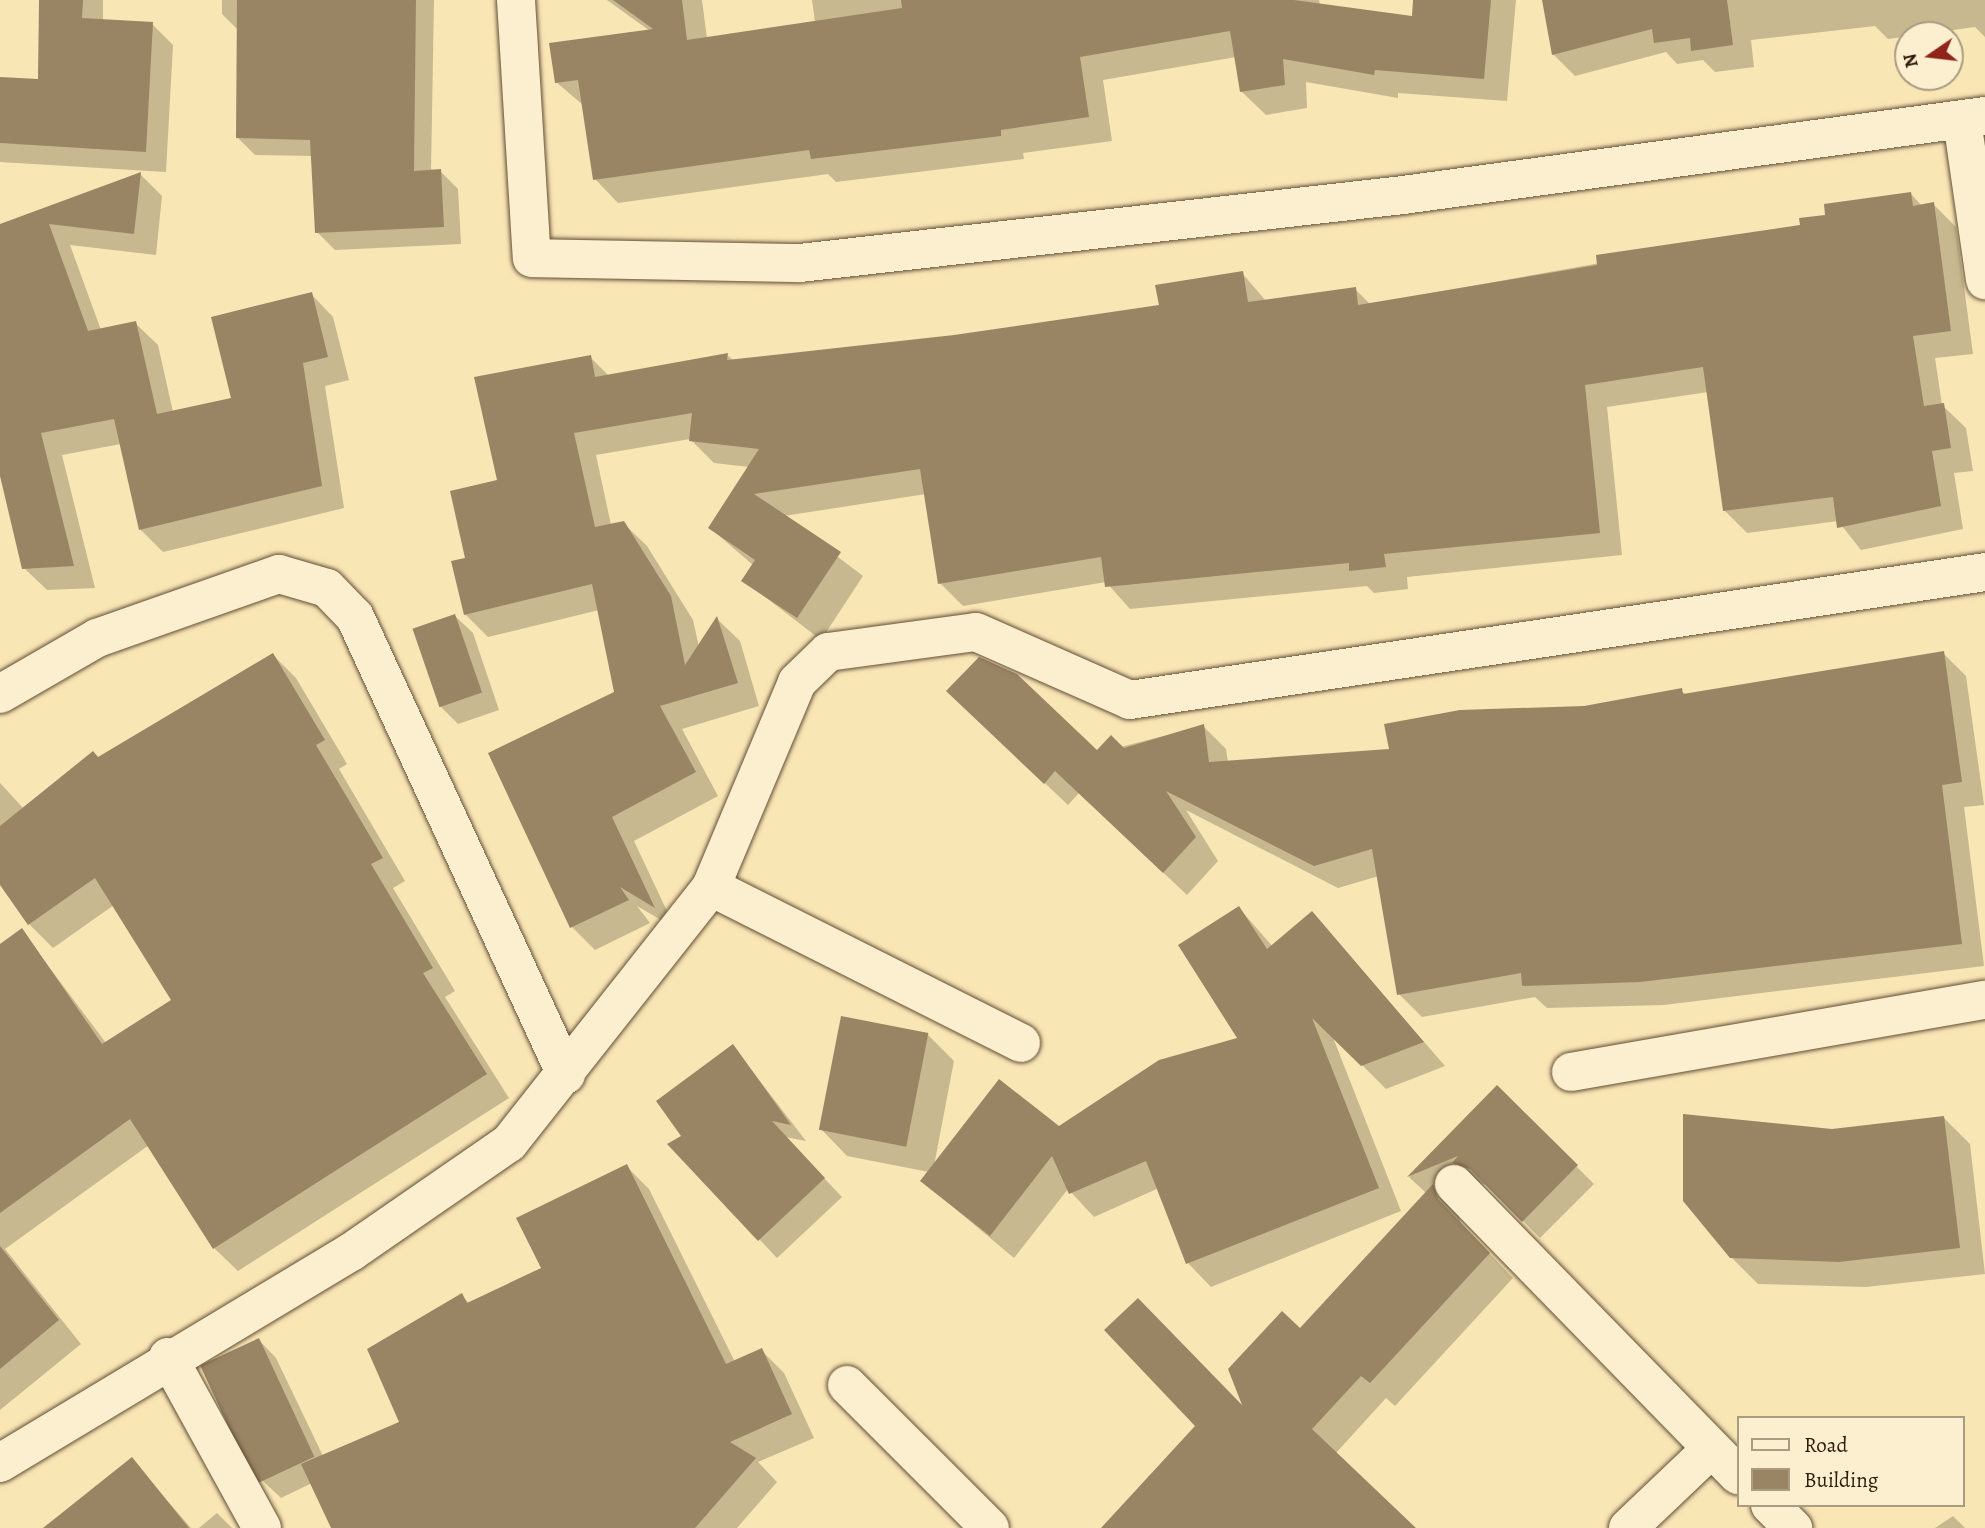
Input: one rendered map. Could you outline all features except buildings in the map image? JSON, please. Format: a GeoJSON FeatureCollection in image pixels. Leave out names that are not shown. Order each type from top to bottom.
{"type":"FeatureCollection","features":[{"type":"Feature","properties":{"kind":"street"},"geometry":{"type":"LineString","coordinates":[[516,0],[532,258],[800,263],[1403,195],[1974,118],[1985,280]]}},
{"type":"Feature","properties":{"kind":"street"},"geometry":{"type":"LineString","coordinates":[[0,1463],[168,1357],[450,1187],[509,1143],[710,887],[797,682],[828,652],[976,632],[1130,700],[1985,572]]}},
{"type":"Feature","properties":{"kind":"street"},"geometry":{"type":"LineString","coordinates":[[0,694],[97,638],[279,574],[327,588],[355,617],[565,1075]]}},
{"type":"Feature","properties":{"kind":"street"},"geometry":{"type":"LineString","coordinates":[[710,887],[1021,1043]]}},
{"type":"Feature","properties":{"kind":"street"},"geometry":{"type":"LineString","coordinates":[[1571,1072],[1985,1000]]}},
{"type":"Feature","properties":{"kind":"street"},"geometry":{"type":"LineString","coordinates":[[1454,1184],[1736,1473]]}},
{"type":"Feature","properties":{"kind":"street"},"geometry":{"type":"LineString","coordinates":[[168,1357],[262,1528]]}},
{"type":"Feature","properties":{"kind":"street"},"geometry":{"type":"LineString","coordinates":[[847,1385],[990,1528]]}},
{"type":"Feature","properties":{"kind":"street"},"geometry":{"type":"LineString","coordinates":[[1628,1528],[1711,1449]]}},
{"type":"Feature","properties":{"kind":"street"},"geometry":{"type":"LineString","coordinates":[[1772,1507],[1793,1528]]}}]}
